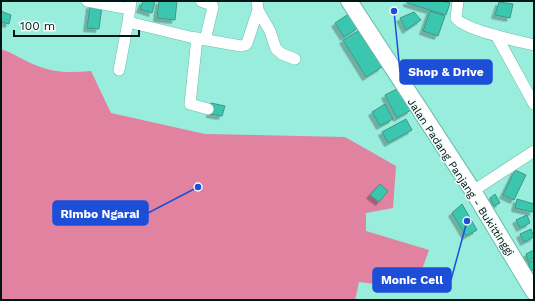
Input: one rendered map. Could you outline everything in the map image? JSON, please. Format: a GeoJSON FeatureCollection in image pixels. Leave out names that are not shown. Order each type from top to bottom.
{"type":"FeatureCollection","features":[{"type":"Feature","properties":{"kind":"highway","name":"Jalan Padang Panjang - Bukittinggi"},"geometry":{"type":"LineString","coordinates":[[349,1],[472,192],[534,292]]}},
{"type":"Feature","properties":{"kind":"street"},"geometry":{"type":"LineString","coordinates":[[87,1],[131,5],[119,70]]}},
{"type":"Feature","properties":{"kind":"street"},"geometry":{"type":"LineString","coordinates":[[201,1],[213,6],[201,39],[190,103],[208,110]]}},
{"type":"Feature","properties":{"kind":"street"},"geometry":{"type":"LineString","coordinates":[[458,1],[455,13],[458,22],[496,35],[534,45]]}},
{"type":"Feature","properties":{"kind":"street"},"geometry":{"type":"LineString","coordinates":[[128,22],[237,46],[245,45],[258,6]]}},
{"type":"Feature","properties":{"kind":"street"},"geometry":{"type":"LineString","coordinates":[[258,6],[270,31],[276,49],[282,54],[295,59]]}},
{"type":"Feature","properties":{"kind":"street"},"geometry":{"type":"LineString","coordinates":[[496,35],[534,104]]}},
{"type":"Feature","properties":{"kind":"street"},"geometry":{"type":"LineString","coordinates":[[472,192],[534,151]]}},
{"type":"Feature","properties":{"kind":"shaded area"},"geometry":{"type":"Polygon","coordinates":[[[1,49],[49,70],[70,72],[91,71],[111,113],[205,134],[345,137],[396,166],[393,208],[366,213],[366,231],[429,250],[415,289],[359,282],[355,300],[1,300],[1,49]]]}},
{"type":"Feature","properties":{"kind":"building"},"geometry":{"type":"Polygon","coordinates":[[[143,1],[155,1],[152,13],[140,9],[143,1]]]}},
{"type":"Feature","properties":{"kind":"building"},"geometry":{"type":"Polygon","coordinates":[[[159,1],[177,1],[175,20],[157,18],[159,1]]]}},
{"type":"Feature","properties":{"kind":"building"},"geometry":{"type":"Polygon","coordinates":[[[407,1],[442,1],[450,3],[446,15],[407,3],[407,1]]]}},
{"type":"Feature","properties":{"kind":"building"},"geometry":{"type":"Polygon","coordinates":[[[499,2],[513,4],[510,18],[495,15],[499,2]]]}},
{"type":"Feature","properties":{"kind":"building"},"geometry":{"type":"Polygon","coordinates":[[[90,5],[102,6],[99,29],[87,28],[90,5]]]}},
{"type":"Feature","properties":{"kind":"building"},"geometry":{"type":"Polygon","coordinates":[[[1,11],[11,15],[9,24],[1,22],[1,11]]]}},
{"type":"Feature","properties":{"kind":"building"},"geometry":{"type":"Polygon","coordinates":[[[430,11],[445,16],[438,36],[423,31],[430,11]]]}},
{"type":"Feature","properties":{"kind":"building"},"geometry":{"type":"Polygon","coordinates":[[[414,12],[421,20],[406,30],[400,18],[414,12]]]}},
{"type":"Feature","properties":{"kind":"building"},"geometry":{"type":"Polygon","coordinates":[[[350,13],[359,27],[344,37],[335,23],[350,13]]]}},
{"type":"Feature","properties":{"kind":"building"},"geometry":{"type":"Polygon","coordinates":[[[358,31],[382,67],[366,77],[343,40],[358,31]]]}},
{"type":"Feature","properties":{"kind":"building"},"geometry":{"type":"Polygon","coordinates":[[[399,88],[411,110],[397,118],[385,95],[399,88]]]}},
{"type":"Feature","properties":{"kind":"building"},"geometry":{"type":"Polygon","coordinates":[[[211,103],[225,106],[222,116],[210,114],[211,103]]]}},
{"type":"Feature","properties":{"kind":"building"},"geometry":{"type":"Polygon","coordinates":[[[385,104],[393,119],[380,126],[372,112],[385,104]]]}},
{"type":"Feature","properties":{"kind":"building"},"geometry":{"type":"Polygon","coordinates":[[[406,119],[412,130],[388,143],[382,132],[406,119]]]}},
{"type":"Feature","properties":{"kind":"building"},"geometry":{"type":"Polygon","coordinates":[[[515,170],[526,175],[514,200],[503,195],[515,170]]]}},
{"type":"Feature","properties":{"kind":"building"},"geometry":{"type":"Polygon","coordinates":[[[380,184],[388,191],[379,202],[370,195],[380,184]]]}},
{"type":"Feature","properties":{"kind":"building"},"geometry":{"type":"Polygon","coordinates":[[[495,194],[500,203],[494,206],[490,198],[495,194]]]}},
{"type":"Feature","properties":{"kind":"building"},"geometry":{"type":"Polygon","coordinates":[[[517,199],[534,204],[533,212],[515,208],[517,199]]]}},
{"type":"Feature","properties":{"kind":"building"},"geometry":{"type":"Polygon","coordinates":[[[462,204],[477,230],[466,236],[452,213],[462,204]]]}},
{"type":"Feature","properties":{"kind":"building"},"geometry":{"type":"Polygon","coordinates":[[[527,215],[530,223],[520,228],[516,220],[527,215]]]}},
{"type":"Feature","properties":{"kind":"building"},"geometry":{"type":"Polygon","coordinates":[[[531,229],[534,237],[524,242],[520,234],[531,229]]]}},
{"type":"Feature","properties":{"kind":"building"},"geometry":{"type":"Polygon","coordinates":[[[534,250],[534,258],[528,261],[526,254],[534,250]]]}},
{"type":"Feature","properties":{"kind":"building"},"geometry":{"type":"Polygon","coordinates":[[[534,260],[534,270],[531,271],[528,263],[534,260]]]}},
{"type":"Feature","properties":{"kind":"place","name":"Shop & Drive"},"geometry":{"type":"Point","coordinates":[394,11]}},
{"type":"Feature","properties":{"kind":"place","name":"Rimbo Ngarai"},"geometry":{"type":"Point","coordinates":[198,187]}},
{"type":"Feature","properties":{"kind":"place","name":"Monic Cell"},"geometry":{"type":"Point","coordinates":[467,221]}}]}
